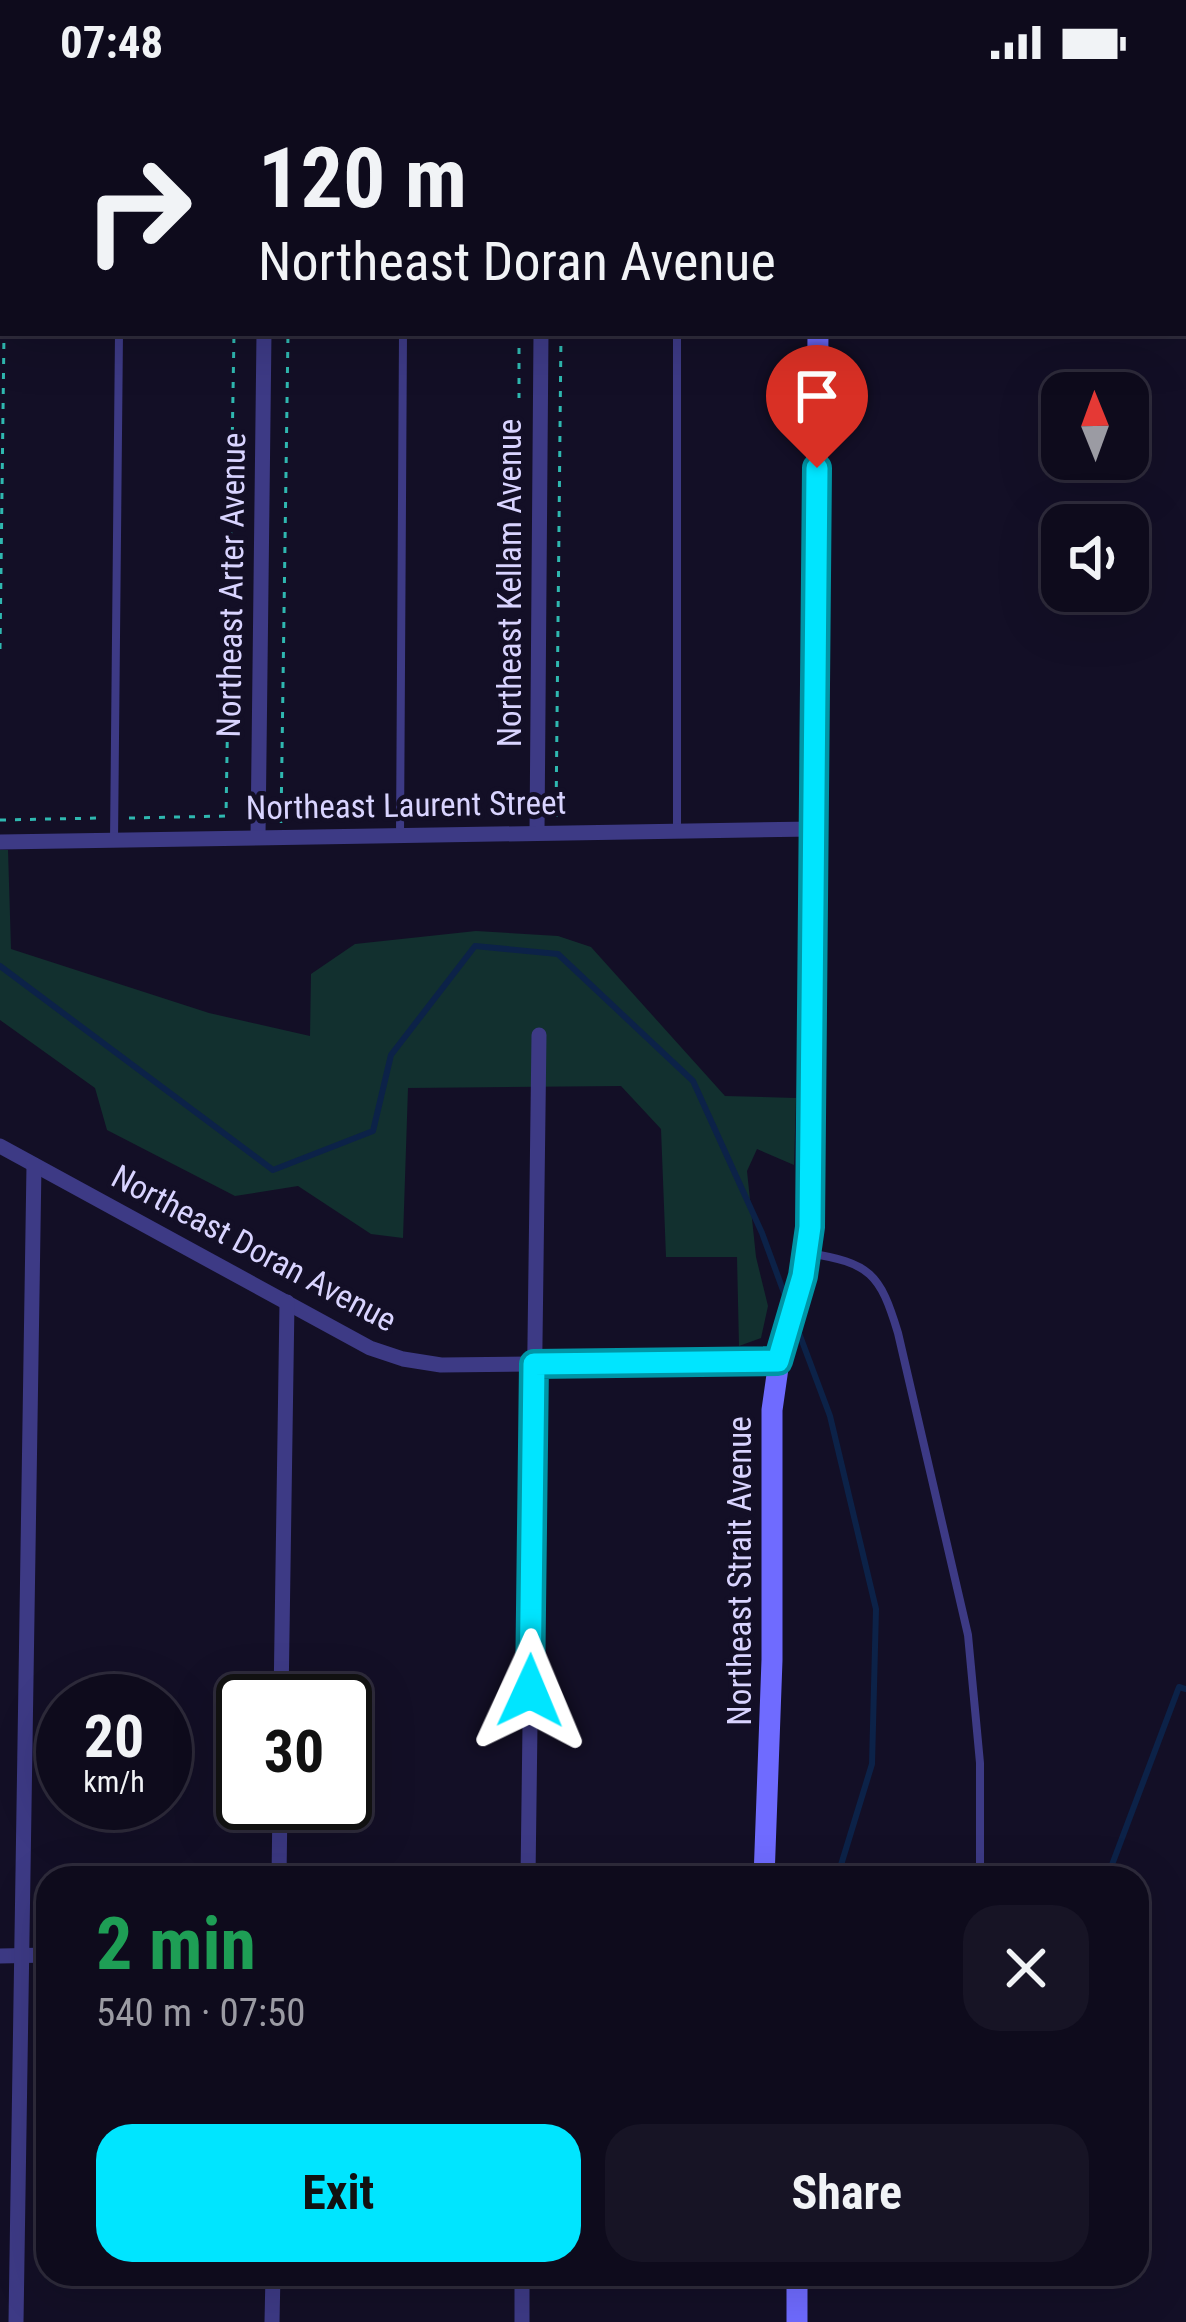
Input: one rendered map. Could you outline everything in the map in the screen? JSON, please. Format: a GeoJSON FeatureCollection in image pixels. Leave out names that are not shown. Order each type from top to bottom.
{"type":"FeatureCollection","features":[{"type":"Feature","properties":{"kind":"main road","name":"Northeast Strait Avenue"},"geometry":{"type":"LineString","coordinates":[[764,1866],[772,1660],[772,1410],[778,1361],[807,1253],[818,336]]}},
{"type":"Feature","properties":{"kind":"main road"},"geometry":{"type":"LineString","coordinates":[[797,2286],[797,2322]]}},
{"type":"Feature","properties":{"kind":"street","name":"Northeast Arter Avenue"},"geometry":{"type":"LineString","coordinates":[[258,837],[264,336]]}},
{"type":"Feature","properties":{"kind":"street","name":"Northeast Kellam Avenue"},"geometry":{"type":"LineString","coordinates":[[537,833],[541,336]]}},
{"type":"Feature","properties":{"kind":"street","name":"Northeast Laurent Street"},"geometry":{"type":"LineString","coordinates":[[0,842],[814,829]]}},
{"type":"Feature","properties":{"kind":"street"},"geometry":{"type":"LineString","coordinates":[[528,1866],[538,1035]]}},
{"type":"Feature","properties":{"kind":"street","name":"Northeast Doran Avenue"},"geometry":{"type":"LineString","coordinates":[[0,1146],[370,1348],[403,1359],[441,1364],[778,1361]]}},
{"type":"Feature","properties":{"kind":"street"},"geometry":{"type":"LineString","coordinates":[[16,2322],[34,1165]]}},
{"type":"Feature","properties":{"kind":"street"},"geometry":{"type":"LineString","coordinates":[[281,1674],[287,1302]]}},
{"type":"Feature","properties":{"kind":"street"},"geometry":{"type":"LineString","coordinates":[[279,1866],[280,1830]]}},
{"type":"Feature","properties":{"kind":"street"},"geometry":{"type":"LineString","coordinates":[[0,1956],[36,1955]]}},
{"type":"Feature","properties":{"kind":"street"},"geometry":{"type":"LineString","coordinates":[[272,2322],[273,2286]]}},
{"type":"Feature","properties":{"kind":"street"},"geometry":{"type":"LineString","coordinates":[[522,2286],[522,2322]]}},
{"type":"Feature","properties":{"kind":"lane"},"geometry":{"type":"LineString","coordinates":[[114,841],[119,336]]}},
{"type":"Feature","properties":{"kind":"lane"},"geometry":{"type":"LineString","coordinates":[[400,835],[403,336]]}},
{"type":"Feature","properties":{"kind":"lane"},"geometry":{"type":"LineString","coordinates":[[677,336],[677,831]]}},
{"type":"Feature","properties":{"kind":"lane"},"geometry":{"type":"LineString","coordinates":[[807,1253],[866,1268],[886,1292],[898,1333],[968,1635],[980,1762],[980,1866]]}},
{"type":"Feature","properties":{"kind":"path"},"geometry":{"type":"LineString","coordinates":[[0,649],[4,336]]}},
{"type":"Feature","properties":{"kind":"path"},"geometry":{"type":"LineString","coordinates":[[226,816],[234,336]]}},
{"type":"Feature","properties":{"kind":"path"},"geometry":{"type":"LineString","coordinates":[[281,837],[288,336]]}},
{"type":"Feature","properties":{"kind":"path"},"geometry":{"type":"LineString","coordinates":[[519,336],[519,398]]}},
{"type":"Feature","properties":{"kind":"path"},"geometry":{"type":"LineString","coordinates":[[556,832],[561,336]]}},
{"type":"Feature","properties":{"kind":"green space"},"geometry":{"type":"Polygon","coordinates":[[[0,850],[8,850],[11,949],[209,1013],[310,1036],[311,974],[355,944],[476,931],[558,936],[591,947],[725,1096],[796,1098],[794,1165],[757,1149],[747,1171],[756,1257],[768,1306],[761,1338],[739,1346],[737,1257],[666,1257],[661,1129],[621,1086],[408,1088],[403,1238],[371,1234],[298,1186],[235,1196],[107,1130],[95,1088],[0,1020],[0,850]]]}},
{"type":"Feature","properties":{"kind":"waterway"},"geometry":{"type":"LineString","coordinates":[[0,966],[273,1170],[373,1131],[391,1055],[475,946],[558,954],[693,1081],[762,1233],[787,1301]]}},
{"type":"Feature","properties":{"kind":"waterway"},"geometry":{"type":"LineString","coordinates":[[796,1325],[830,1416],[876,1609],[872,1764],[841,1866]]}},
{"type":"Feature","properties":{"kind":"waterway"},"geometry":{"type":"LineString","coordinates":[[1112,1866],[1179,1687],[1186,1689]]}},
{"type":"Feature","properties":{"kind":"route"},"geometry":{"type":"LineString","coordinates":[[530,1691],[534,1364],[778,1361],[803,1276],[810,1227],[817,468]]}}]}
